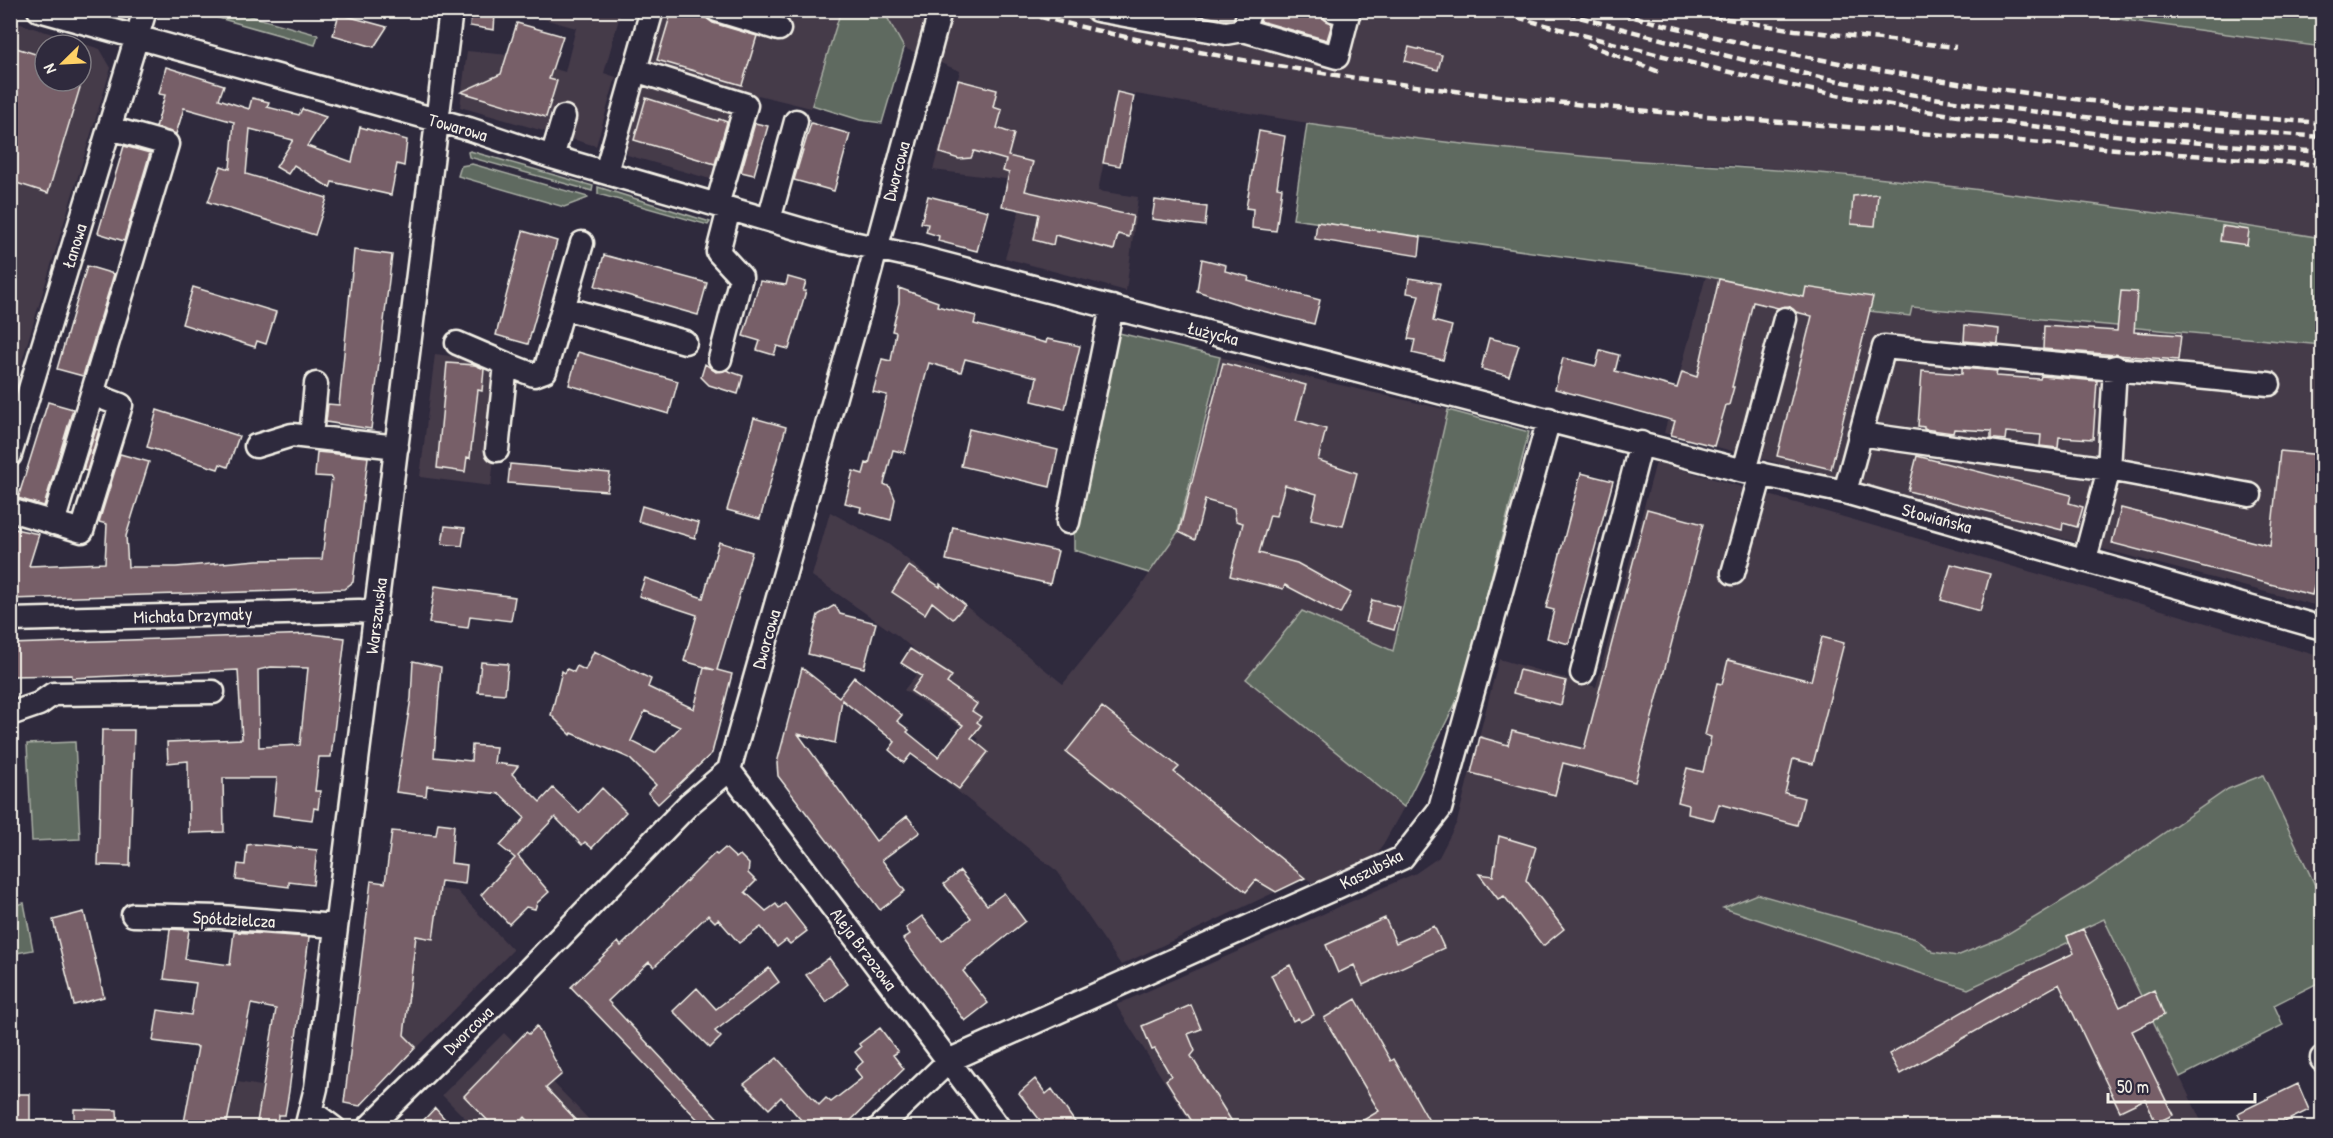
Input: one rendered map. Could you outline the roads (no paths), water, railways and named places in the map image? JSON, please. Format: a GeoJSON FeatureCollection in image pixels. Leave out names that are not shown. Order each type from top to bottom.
{"type":"FeatureCollection","features":[{"type":"Feature","properties":{"kind":"street","name":"Towarowa"},"geometry":{"type":"LineString","coordinates":[[39,10],[438,121],[768,220],[876,248]]}},
{"type":"Feature","properties":{"kind":"street","name":"Łanowa"},"geometry":{"type":"LineString","coordinates":[[10,455],[145,10]]}},
{"type":"Feature","properties":{"kind":"street","name":"Warszawska"},"geometry":{"type":"LineString","coordinates":[[334,1127],[309,1119],[316,1088],[451,10]]}},
{"type":"Feature","properties":{"kind":"street"},"geometry":{"type":"LineString","coordinates":[[606,172],[652,10]]}},
{"type":"Feature","properties":{"kind":"street"},"geometry":{"type":"LineString","coordinates":[[717,10],[778,29]]}},
{"type":"Feature","properties":{"kind":"street"},"geometry":{"type":"LineString","coordinates":[[1097,10],[1226,33],[1247,20],[1337,57],[1347,14],[1333,10]]}},
{"type":"Feature","properties":{"kind":"street","name":"Dworcowa"},"geometry":{"type":"LineString","coordinates":[[368,1128],[512,987],[689,804],[729,770],[938,19]]}},
{"type":"Feature","properties":{"kind":"street"},"geometry":{"type":"LineString","coordinates":[[636,70],[746,105],[723,207],[718,252],[741,277],[720,359]]}},
{"type":"Feature","properties":{"kind":"street"},"geometry":{"type":"LineString","coordinates":[[552,157],[564,117]]}},
{"type":"Feature","properties":{"kind":"street"},"geometry":{"type":"LineString","coordinates":[[768,220],[796,121]]}},
{"type":"Feature","properties":{"kind":"street"},"geometry":{"type":"LineString","coordinates":[[53,523],[167,144],[110,128]]}},
{"type":"Feature","properties":{"kind":"street"},"geometry":{"type":"LineString","coordinates":[[457,343],[534,375],[545,371],[582,243]]}},
{"type":"Feature","properties":{"kind":"street","name":"Łużycka"},"geometry":{"type":"LineString","coordinates":[[876,248],[1549,419]]}},
{"type":"Feature","properties":{"kind":"street"},"geometry":{"type":"LineString","coordinates":[[1068,522],[1112,307]]}},
{"type":"Feature","properties":{"kind":"street"},"geometry":{"type":"LineString","coordinates":[[564,308],[685,342]]}},
{"type":"Feature","properties":{"kind":"street"},"geometry":{"type":"LineString","coordinates":[[1733,573],[1785,319]]}},
{"type":"Feature","properties":{"kind":"street"},"geometry":{"type":"LineString","coordinates":[[1845,492],[1884,347],[2115,367],[2269,384]]}},
{"type":"Feature","properties":{"kind":"street"},"geometry":{"type":"LineString","coordinates":[[497,450],[506,363]]}},
{"type":"Feature","properties":{"kind":"street"},"geometry":{"type":"LineString","coordinates":[[2085,559],[2109,469],[2115,367]]}},
{"type":"Feature","properties":{"kind":"street"},"geometry":{"type":"LineString","coordinates":[[311,437],[316,384]]}},
{"type":"Feature","properties":{"kind":"street"},"geometry":{"type":"LineString","coordinates":[[10,510],[82,531],[121,405],[92,394]]}},
{"type":"Feature","properties":{"kind":"street","name":"Słowiańska"},"geometry":{"type":"LineString","coordinates":[[1549,419],[1753,472],[1845,492],[2322,628]]}},
{"type":"Feature","properties":{"kind":"street","name":"Kaszubska"},"geometry":{"type":"LineString","coordinates":[[879,1128],[950,1060],[1402,858],[1440,809],[1549,419]]}},
{"type":"Feature","properties":{"kind":"street"},"geometry":{"type":"LineString","coordinates":[[1860,434],[2109,469],[2250,495]]}},
{"type":"Feature","properties":{"kind":"street"},"geometry":{"type":"LineString","coordinates":[[256,446],[292,435],[397,447]]}},
{"type":"Feature","properties":{"kind":"street"},"geometry":{"type":"LineString","coordinates":[[1582,673],[1641,443]]}},
{"type":"Feature","properties":{"kind":"street","name":"Michała Drzymały"},"geometry":{"type":"LineString","coordinates":[[10,620],[359,610],[376,613]]}},
{"type":"Feature","properties":{"kind":"street"},"geometry":{"type":"LineString","coordinates":[[10,714],[39,704],[53,694],[213,692]]}},
{"type":"Feature","properties":{"kind":"street","name":"Aleja Brzozowa"},"geometry":{"type":"LineString","coordinates":[[729,770],[950,1060],[999,1128]]}},
{"type":"Feature","properties":{"kind":"street","name":"Spółdzielcza"},"geometry":{"type":"LineString","coordinates":[[133,915],[221,917],[335,926]]}},
{"type":"Feature","properties":{"kind":"railway"},"geometry":{"type":"LineString","coordinates":[[1014,10],[1115,35],[1216,55],[1421,87],[1627,109],[2322,165]]}},
{"type":"Feature","properties":{"kind":"railway"},"geometry":{"type":"LineString","coordinates":[[1491,10],[1733,73],[1917,110],[2108,134],[2322,152]]}},
{"type":"Feature","properties":{"kind":"railway"},"geometry":{"type":"LineString","coordinates":[[1554,10],[1743,60],[1838,81],[1934,98],[2177,126],[2322,137]]}},
{"type":"Feature","properties":{"kind":"railway"},"geometry":{"type":"LineString","coordinates":[[1608,10],[1697,33],[1786,52],[1962,84],[2141,106],[2322,123]]}},
{"type":"Feature","properties":{"kind":"railway"},"geometry":{"type":"LineString","coordinates":[[1672,10],[1795,30],[1956,47]]}},
{"type":"Feature","properties":{"kind":"railway"},"geometry":{"type":"LineString","coordinates":[[1587,44],[1662,73]]}}]}
